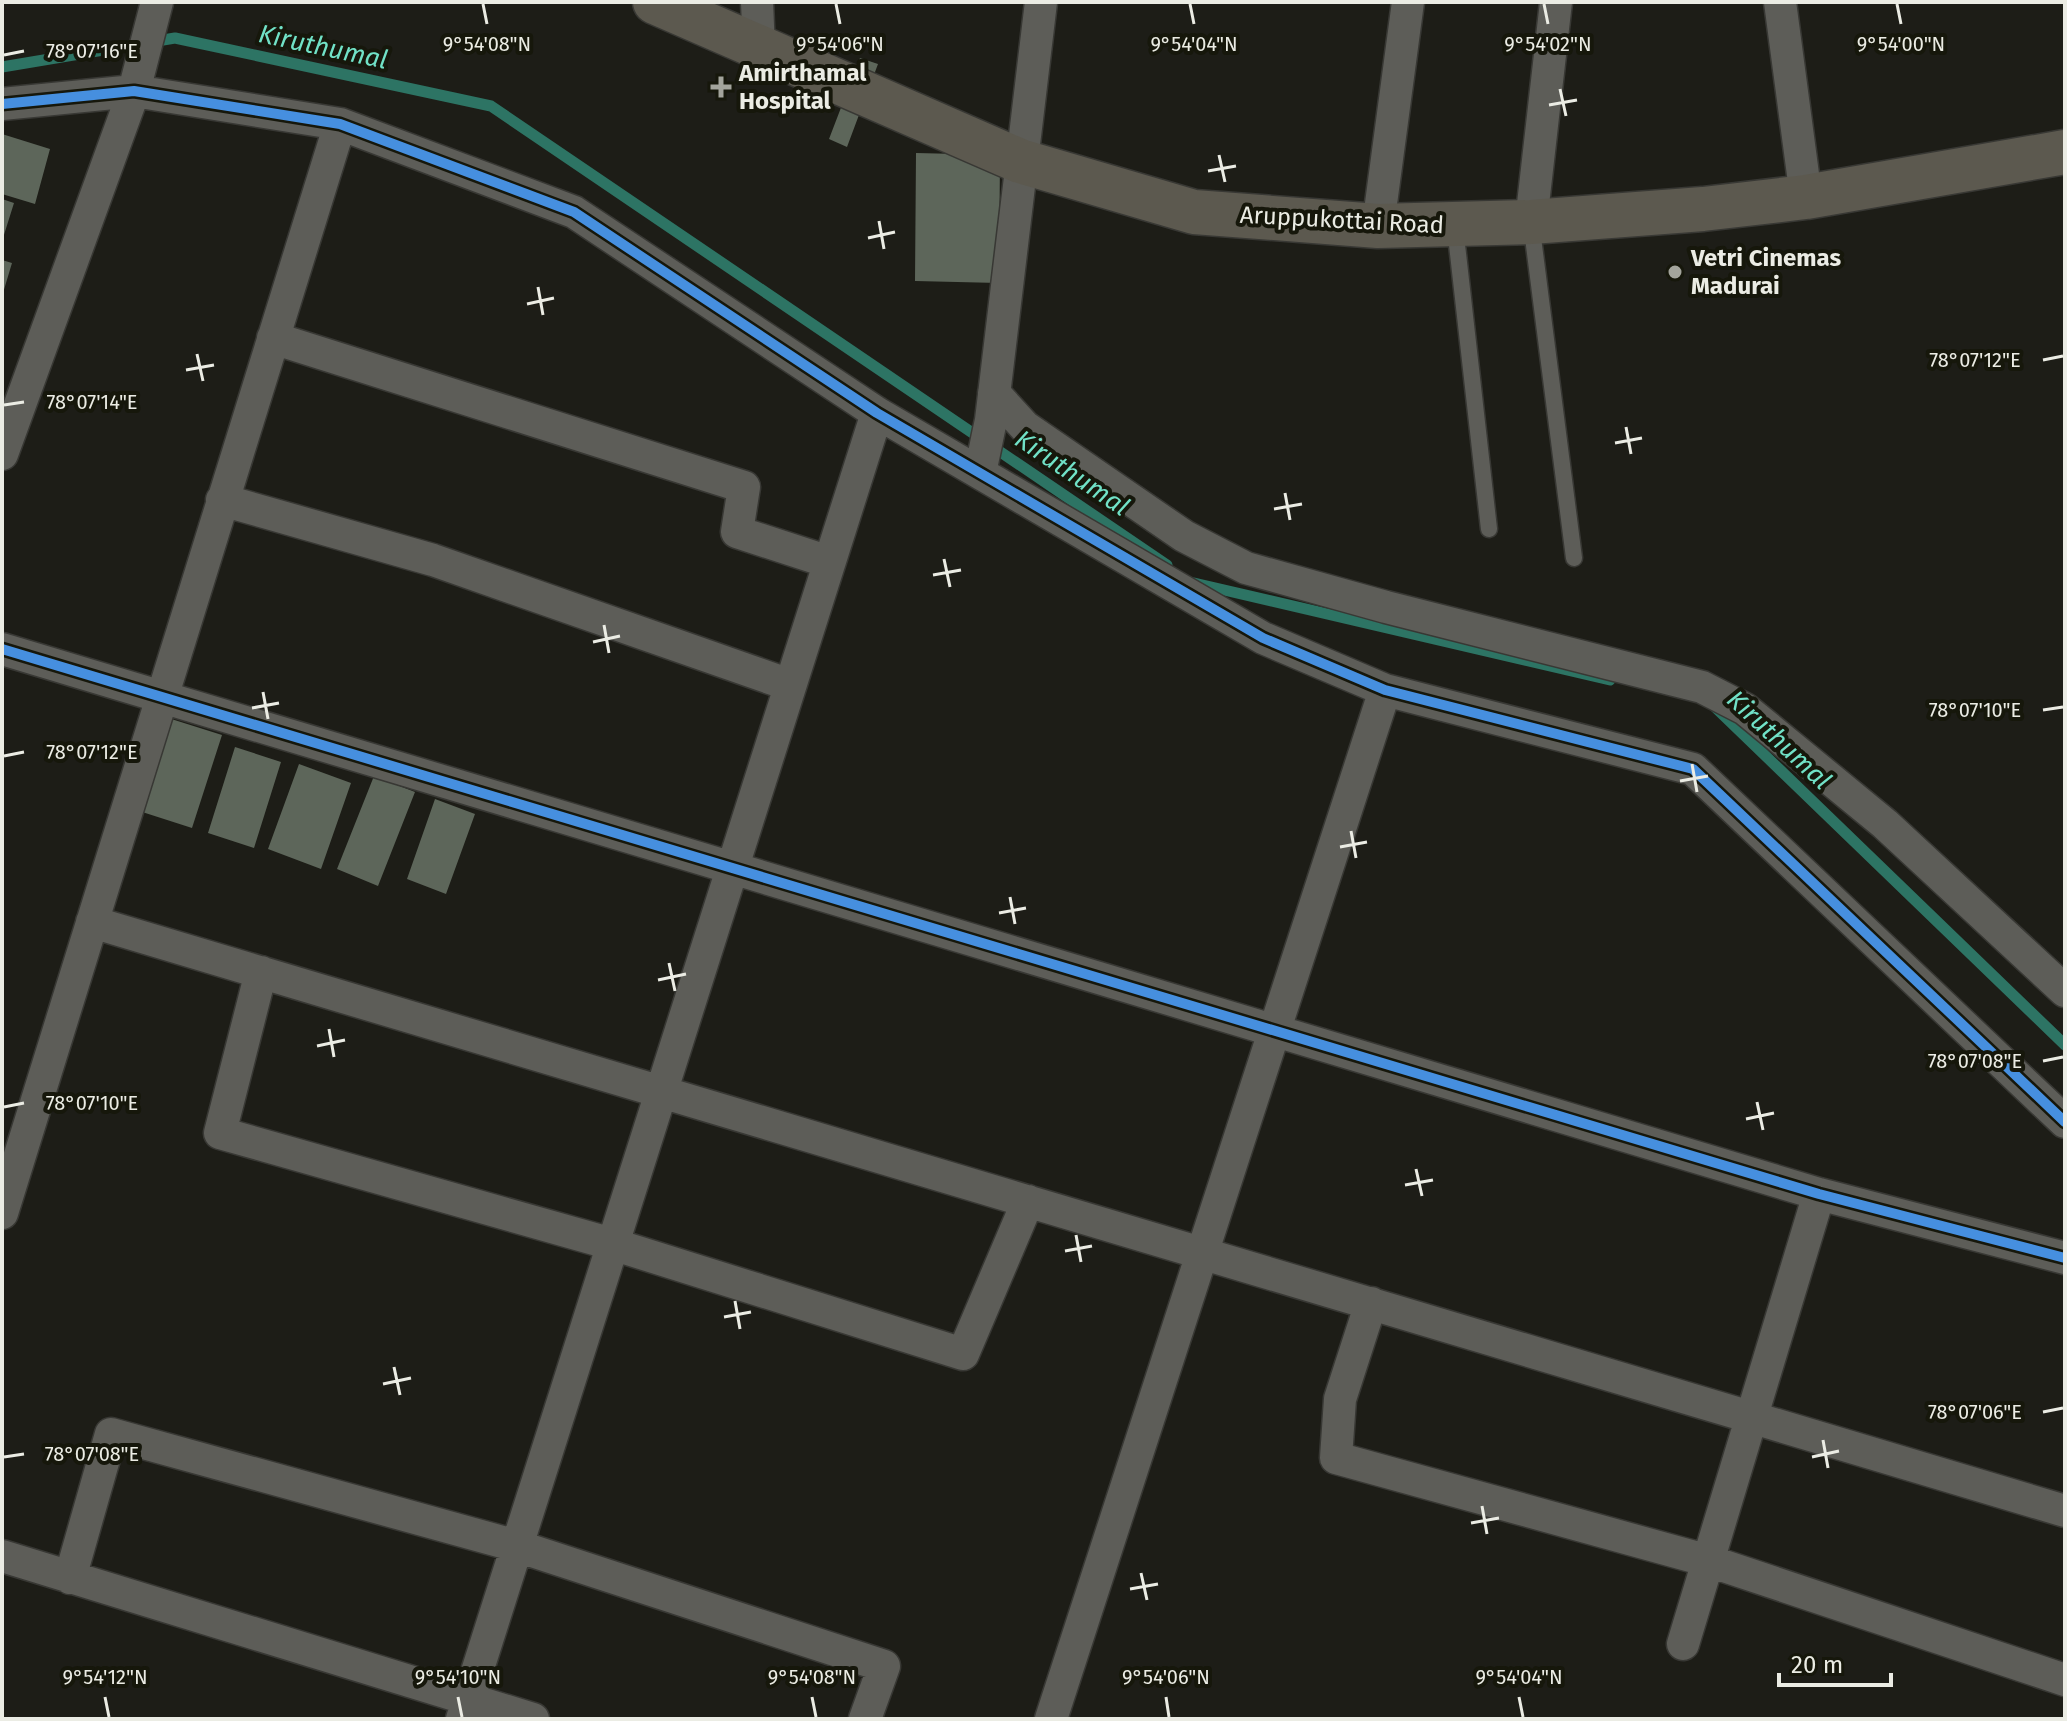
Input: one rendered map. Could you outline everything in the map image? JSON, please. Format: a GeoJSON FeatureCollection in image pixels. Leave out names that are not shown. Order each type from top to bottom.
{"type":"FeatureCollection","features":[{"type":"Feature","properties":{"kind":"main road","name":"Aruppukottai Road"},"geometry":{"type":"LineString","coordinates":[[655,2],[1020,161],[1194,212],[1378,226],[1531,222],[1703,209],[1806,197],[2065,152]]}},
{"type":"Feature","properties":{"kind":"street"},"geometry":{"type":"LineString","coordinates":[[757,2],[759,49]]}},
{"type":"Feature","properties":{"kind":"street"},"geometry":{"type":"LineString","coordinates":[[982,464],[992,406],[1041,2]]}},
{"type":"Feature","properties":{"kind":"street"},"geometry":{"type":"LineString","coordinates":[[1378,226],[1408,2]]}},
{"type":"Feature","properties":{"kind":"street"},"geometry":{"type":"LineString","coordinates":[[1531,222],[1556,2]]}},
{"type":"Feature","properties":{"kind":"street"},"geometry":{"type":"LineString","coordinates":[[1780,2],[1806,197]]}},
{"type":"Feature","properties":{"kind":"street"},"geometry":{"type":"LineString","coordinates":[[2,454],[138,78],[157,8]]}},
{"type":"Feature","properties":{"kind":"street"},"geometry":{"type":"LineString","coordinates":[[2,104],[138,78],[340,124],[574,212],[877,413],[982,464],[1263,638],[1385,690],[1693,769],[2065,1122]]}},
{"type":"Feature","properties":{"kind":"street"},"geometry":{"type":"LineString","coordinates":[[2,1213],[340,124]]}},
{"type":"Feature","properties":{"kind":"street"},"geometry":{"type":"LineString","coordinates":[[273,338],[744,487],[737,532],[829,562]]}},
{"type":"Feature","properties":{"kind":"street"},"geometry":{"type":"LineString","coordinates":[[992,406],[1184,536],[1246,568],[1702,687],[1745,709],[1885,824],[2065,991]]}},
{"type":"Feature","properties":{"kind":"street"},"geometry":{"type":"LineString","coordinates":[[465,1710],[877,413]]}},
{"type":"Feature","properties":{"kind":"street"},"geometry":{"type":"LineString","coordinates":[[222,500],[433,560],[790,685]]}},
{"type":"Feature","properties":{"kind":"street"},"geometry":{"type":"LineString","coordinates":[[2,649],[1819,1194],[2065,1258]]}},
{"type":"Feature","properties":{"kind":"street"},"geometry":{"type":"LineString","coordinates":[[1051,1719],[1385,690]]}},
{"type":"Feature","properties":{"kind":"street"},"geometry":{"type":"LineString","coordinates":[[92,922],[2065,1511]]}},
{"type":"Feature","properties":{"kind":"street"},"geometry":{"type":"LineString","coordinates":[[261,972],[220,1133],[612,1244],[963,1354],[1028,1201]]}},
{"type":"Feature","properties":{"kind":"street"},"geometry":{"type":"LineString","coordinates":[[1683,1644],[1819,1194]]}},
{"type":"Feature","properties":{"kind":"street"},"geometry":{"type":"LineString","coordinates":[[1371,1303],[1340,1399],[1336,1458],[1709,1561],[2065,1680]]}},
{"type":"Feature","properties":{"kind":"street"},"geometry":{"type":"LineString","coordinates":[[70,1578],[111,1434],[517,1546],[884,1666],[865,1719]]}},
{"type":"Feature","properties":{"kind":"street"},"geometry":{"type":"LineString","coordinates":[[2,1556],[465,1710],[533,1719]]}},
{"type":"Feature","properties":{"kind":"lane"},"geometry":{"type":"LineString","coordinates":[[1531,222],[1574,558]]}},
{"type":"Feature","properties":{"kind":"lane"},"geometry":{"type":"LineString","coordinates":[[1455,225],[1489,529]]}},
{"type":"Feature","properties":{"kind":"building"},"geometry":{"type":"Polygon","coordinates":[[[860,58],[878,64],[847,147],[829,139],[860,58]]]}},
{"type":"Feature","properties":{"kind":"building"},"geometry":{"type":"Polygon","coordinates":[[[2,134],[50,149],[35,204],[2,194],[2,134]]]}},
{"type":"Feature","properties":{"kind":"building"},"geometry":{"type":"Polygon","coordinates":[[[916,153],[1000,155],[999,283],[915,281],[916,153]]]}},
{"type":"Feature","properties":{"kind":"building"},"geometry":{"type":"Polygon","coordinates":[[[2,199],[14,203],[3,238],[2,238],[2,199]]]}},
{"type":"Feature","properties":{"kind":"building"},"geometry":{"type":"Polygon","coordinates":[[[2,260],[12,263],[3,293],[2,293],[2,260]]]}},
{"type":"Feature","properties":{"kind":"building"},"geometry":{"type":"Polygon","coordinates":[[[165,717],[222,735],[192,828],[136,810],[165,717]]]}},
{"type":"Feature","properties":{"kind":"building"},"geometry":{"type":"Polygon","coordinates":[[[235,747],[281,762],[254,848],[208,833],[235,747]]]}},
{"type":"Feature","properties":{"kind":"building"},"geometry":{"type":"Polygon","coordinates":[[[299,764],[351,783],[321,869],[268,849],[299,764]]]}},
{"type":"Feature","properties":{"kind":"building"},"geometry":{"type":"Polygon","coordinates":[[[374,776],[415,792],[378,886],[337,869],[374,776]]]}},
{"type":"Feature","properties":{"kind":"building"},"geometry":{"type":"Polygon","coordinates":[[[435,799],[475,814],[446,894],[407,879],[435,799]]]}},
{"type":"Feature","properties":{"kind":"waterway","name":"Kiruthumal"},"geometry":{"type":"LineString","coordinates":[[2,67],[175,38],[491,106],[1167,565]]}},
{"type":"Feature","properties":{"kind":"waterway","name":"Kiruthumal"},"geometry":{"type":"LineString","coordinates":[[1194,583],[1610,680]]}},
{"type":"Feature","properties":{"kind":"waterway","name":"Kiruthumal"},"geometry":{"type":"LineString","coordinates":[[1715,707],[2065,1045]]}},
{"type":"Feature","properties":{"kind":"cycle path"},"geometry":{"type":"LineString","coordinates":[[2,104],[134,91],[340,124],[574,212],[877,413],[1263,638],[1385,690],[1693,769],[2065,1122]]}},
{"type":"Feature","properties":{"kind":"cycle path"},"geometry":{"type":"LineString","coordinates":[[2,649],[1819,1194],[2065,1258]]}},
{"type":"Feature","properties":{"kind":"place","name":"Amirthamal Hospital"},"geometry":{"type":"Point","coordinates":[721,87]}},
{"type":"Feature","properties":{"kind":"place","name":"Vetri Cinemas Madurai"},"geometry":{"type":"Point","coordinates":[1675,272]}}]}
